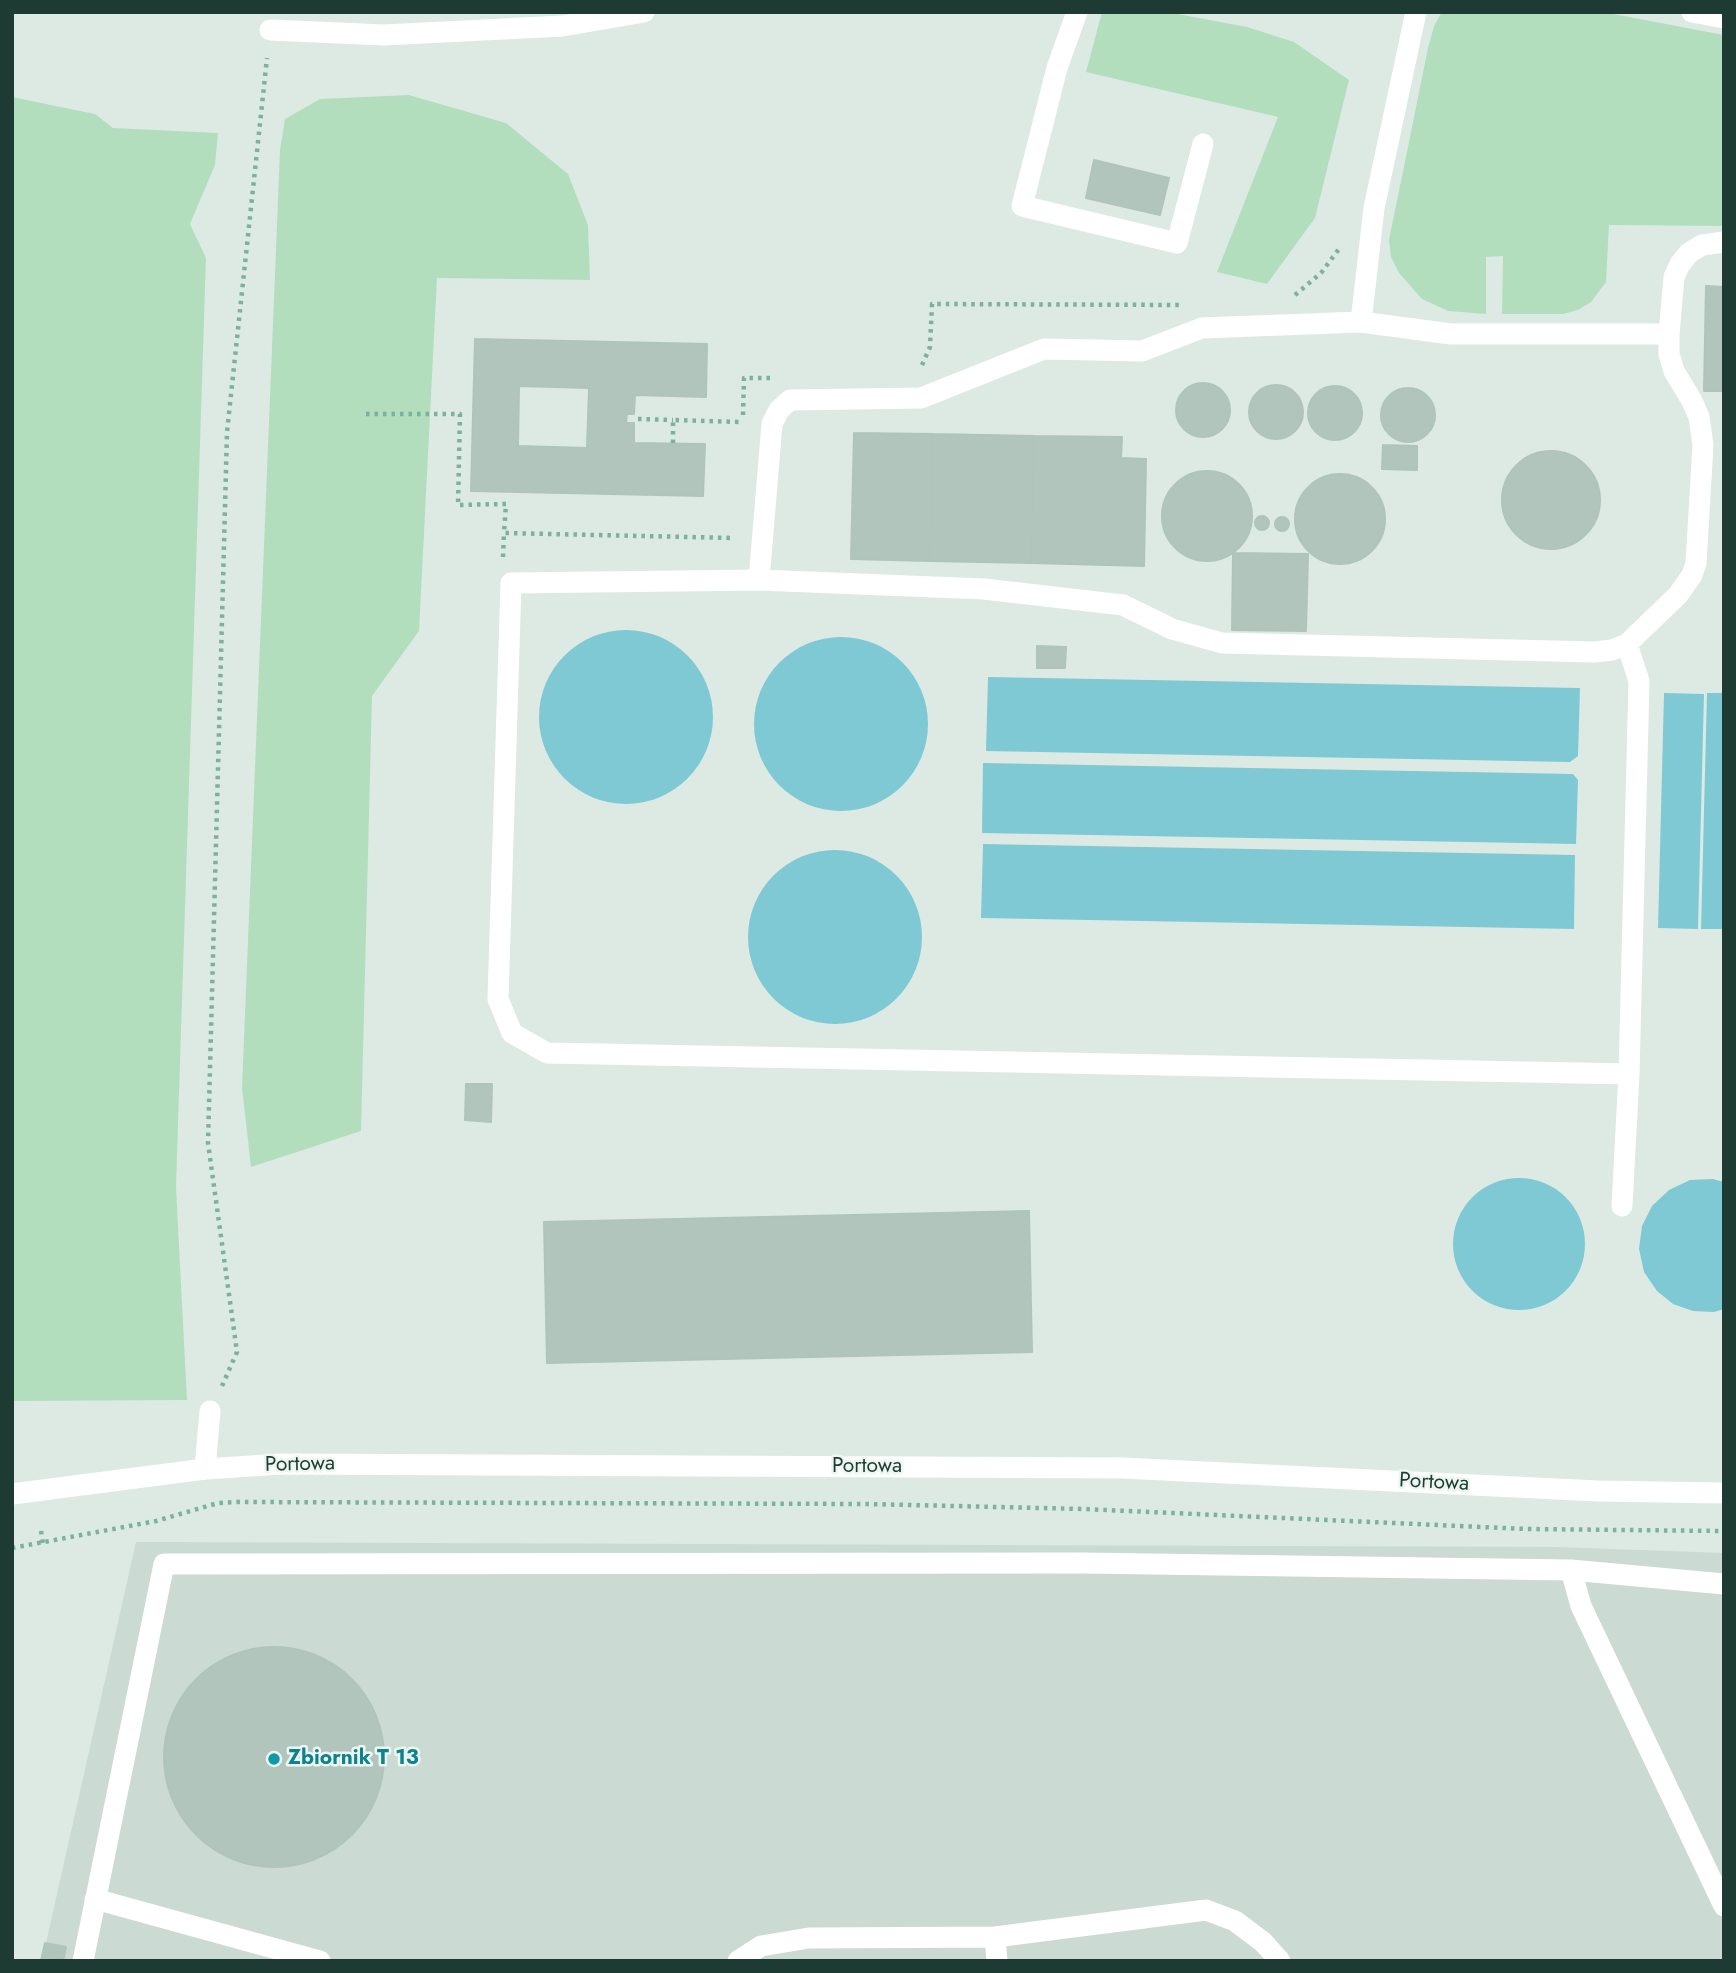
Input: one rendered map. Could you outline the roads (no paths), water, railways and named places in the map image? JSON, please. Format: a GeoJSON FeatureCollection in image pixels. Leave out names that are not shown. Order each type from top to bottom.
{"type":"FeatureCollection","features":[{"type":"Feature","properties":{"kind":"street"},"geometry":{"type":"LineString","coordinates":[[270,30],[384,35],[563,26],[644,12]]}},
{"type":"Feature","properties":{"kind":"street"},"geometry":{"type":"LineString","coordinates":[[1077,12],[1057,68],[1022,206],[1177,243],[1203,144]]}},
{"type":"Feature","properties":{"kind":"street"},"geometry":{"type":"LineString","coordinates":[[1361,322],[1374,208],[1416,12]]}},
{"type":"Feature","properties":{"kind":"street"},"geometry":{"type":"LineString","coordinates":[[1692,12],[1724,18]]}},
{"type":"Feature","properties":{"kind":"street"},"geometry":{"type":"LineString","coordinates":[[1629,1074],[547,1053],[512,1033],[498,999],[511,583],[759,580],[984,589],[1123,605],[1171,629],[1222,643],[1594,652],[1612,650],[1627,644],[1678,595],[1692,575],[1696,562],[1703,445],[1696,409],[1674,371],[1669,354],[1674,277],[1689,253],[1702,245],[1724,242]]}},
{"type":"Feature","properties":{"kind":"street"},"geometry":{"type":"LineString","coordinates":[[759,580],[772,424],[779,410],[790,400],[920,398],[1044,349],[1142,351],[1202,328],[1361,322],[1451,334],[1670,334]]}},
{"type":"Feature","properties":{"kind":"street"},"geometry":{"type":"LineString","coordinates":[[1622,1206],[1629,1074],[1639,681],[1627,644]]}},
{"type":"Feature","properties":{"kind":"street"},"geometry":{"type":"LineString","coordinates":[[205,1469],[210,1411]]}},
{"type":"Feature","properties":{"kind":"street","name":"Portowa"},"geometry":{"type":"LineString","coordinates":[[12,1494],[205,1469],[281,1464],[1122,1468],[1598,1491],[1724,1493]]}},
{"type":"Feature","properties":{"kind":"street"},"geometry":{"type":"LineString","coordinates":[[83,1961],[164,1564],[1081,1563],[1571,1570],[1724,1584]]}},
{"type":"Feature","properties":{"kind":"street"},"geometry":{"type":"LineString","coordinates":[[1571,1570],[1581,1606],[1724,1906]]}},
{"type":"Feature","properties":{"kind":"street"},"geometry":{"type":"LineString","coordinates":[[95,1899],[320,1961]]}},
{"type":"Feature","properties":{"kind":"street"},"geometry":{"type":"LineString","coordinates":[[737,1961],[761,1946],[809,1938],[995,1937],[1206,1910],[1235,1921],[1263,1942],[1280,1961]]}},
{"type":"Feature","properties":{"kind":"street"},"geometry":{"type":"LineString","coordinates":[[995,1937],[997,1961]]}},
{"type":"Feature","properties":{"kind":"water"},"geometry":{"type":"Polygon","coordinates":[[[626,630],[659,637],[688,655],[706,684],[713,717],[706,750],[688,779],[659,797],[626,804],[593,797],[564,779],[546,750],[539,717],[546,684],[564,655],[593,637],[626,630]]]}},
{"type":"Feature","properties":{"kind":"water"},"geometry":{"type":"Polygon","coordinates":[[[841,637],[874,644],[903,662],[921,691],[928,724],[921,757],[903,786],[874,804],[841,811],[808,804],[779,786],[761,757],[754,724],[761,691],[779,662],[808,644],[841,637]]]}},
{"type":"Feature","properties":{"kind":"water"},"geometry":{"type":"Polygon","coordinates":[[[988,677],[1580,688],[1578,756],[1570,762],[986,751],[988,677]]]}},
{"type":"Feature","properties":{"kind":"water"},"geometry":{"type":"Polygon","coordinates":[[[1664,693],[1704,694],[1698,929],[1658,928],[1664,693]]]}},
{"type":"Feature","properties":{"kind":"water"},"geometry":{"type":"Polygon","coordinates":[[[1707,693],[1724,693],[1724,929],[1701,929],[1707,693]]]}},
{"type":"Feature","properties":{"kind":"water"},"geometry":{"type":"Polygon","coordinates":[[[983,763],[1573,774],[1578,780],[1576,844],[982,833],[983,763]]]}},
{"type":"Feature","properties":{"kind":"water"},"geometry":{"type":"Polygon","coordinates":[[[983,844],[1575,855],[1574,929],[981,918],[983,844]]]}},
{"type":"Feature","properties":{"kind":"water"},"geometry":{"type":"Polygon","coordinates":[[[835,850],[868,857],[897,875],[915,904],[922,937],[915,970],[897,999],[868,1017],[835,1024],[802,1017],[773,999],[755,970],[748,937],[755,904],[773,875],[802,857],[835,850]]]}},
{"type":"Feature","properties":{"kind":"water"},"geometry":{"type":"Polygon","coordinates":[[[1519,1178],[1544,1183],[1566,1197],[1580,1219],[1585,1244],[1580,1269],[1566,1291],[1544,1305],[1519,1310],[1494,1305],[1472,1291],[1458,1269],[1453,1244],[1458,1219],[1472,1197],[1494,1183],[1519,1178]]]}},
{"type":"Feature","properties":{"kind":"water"},"geometry":{"type":"Polygon","coordinates":[[[1713,1179],[1724,1182],[1724,1309],[1714,1312],[1693,1311],[1673,1304],[1657,1291],[1644,1272],[1639,1249],[1642,1226],[1652,1206],[1669,1190],[1690,1180],[1713,1179]]]}},
{"type":"Feature","properties":{"kind":"place","name":"Zbiornik T 13"},"geometry":{"type":"Point","coordinates":[274,1759]}}]}
